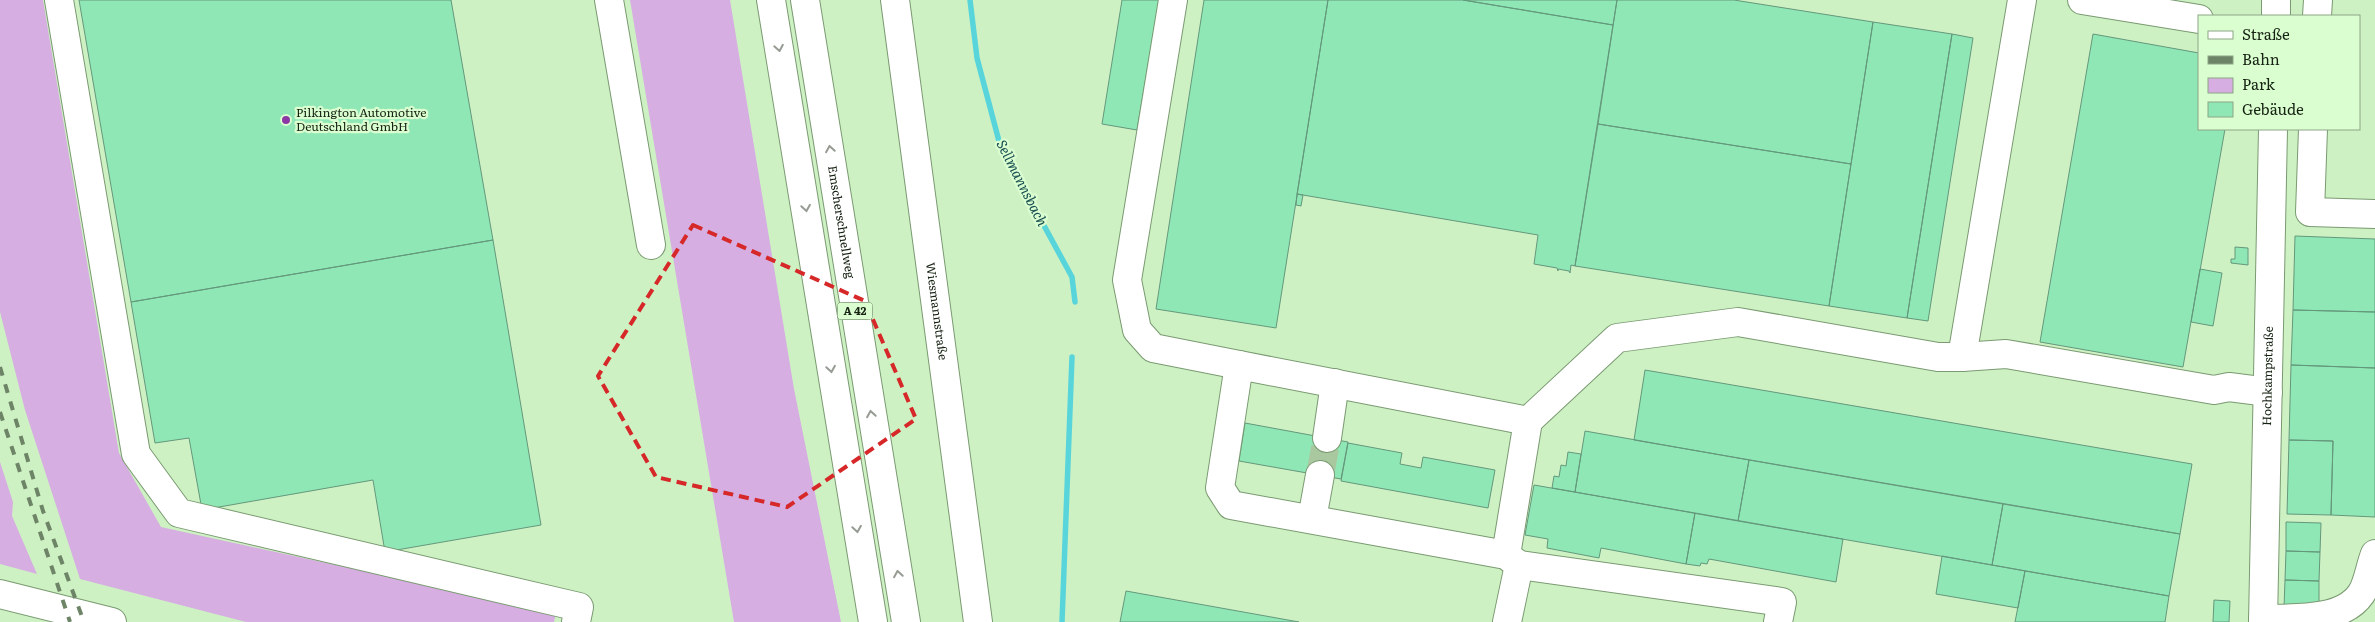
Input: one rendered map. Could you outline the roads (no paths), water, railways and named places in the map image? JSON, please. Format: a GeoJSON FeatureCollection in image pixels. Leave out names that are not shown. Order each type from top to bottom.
{"type":"FeatureCollection","features":[{"type":"Feature","properties":{"kind":"main road"},"geometry":{"type":"LineString","coordinates":[[59,0],[136,454],[179,513],[579,607],[576,622]]}},
{"type":"Feature","properties":{"kind":"main road"},"geometry":{"type":"LineString","coordinates":[[609,0],[651,245]]}},
{"type":"Feature","properties":{"kind":"main road","name":"A 42"},"geometry":{"type":"LineString","coordinates":[[771,0],[872,622]]}},
{"type":"Feature","properties":{"kind":"main road","name":"Emscherschnellweg"},"geometry":{"type":"LineString","coordinates":[[805,0],[906,622]]}},
{"type":"Feature","properties":{"kind":"main road","name":"Wiesmannstraße"},"geometry":{"type":"LineString","coordinates":[[895,0],[978,622]]}},
{"type":"Feature","properties":{"kind":"main road"},"geometry":{"type":"LineString","coordinates":[[1173,0],[1127,280],[1136,330],[1153,348],[1528,421]]}},
{"type":"Feature","properties":{"kind":"main road"},"geometry":{"type":"LineString","coordinates":[[1962,357],[2022,0]]}},
{"type":"Feature","properties":{"kind":"main road"},"geometry":{"type":"LineString","coordinates":[[2082,0],[2198,19]]}},
{"type":"Feature","properties":{"kind":"main road"},"geometry":{"type":"LineString","coordinates":[[2276,0],[2276,15]]}},
{"type":"Feature","properties":{"kind":"main road"},"geometry":{"type":"LineString","coordinates":[[2317,15],[2318,0]]}},
{"type":"Feature","properties":{"kind":"main road","name":"Hochkampstraße"},"geometry":{"type":"LineString","coordinates":[[2263,621],[2274,130]]}},
{"type":"Feature","properties":{"kind":"main road"},"geometry":{"type":"LineString","coordinates":[[2313,130],[2310,212],[2375,214]]}},
{"type":"Feature","properties":{"kind":"main road"},"geometry":{"type":"LineString","coordinates":[[1508,622],[1512,560],[1528,421],[1617,338],[1738,322],[1938,357],[2006,354],[2214,390],[2229,386],[2268,392]]}},
{"type":"Feature","properties":{"kind":"main road"},"geometry":{"type":"LineString","coordinates":[[1239,366],[1220,488],[1231,505],[1312,519],[1512,560],[1782,602],[1778,622]]}},
{"type":"Feature","properties":{"kind":"main road"},"geometry":{"type":"LineString","coordinates":[[1327,438],[1335,383]]}},
{"type":"Feature","properties":{"kind":"main road"},"geometry":{"type":"LineString","coordinates":[[1312,519],[1320,476]]}},
{"type":"Feature","properties":{"kind":"main road"},"geometry":{"type":"LineString","coordinates":[[2263,621],[2324,615],[2340,610],[2362,594],[2375,554]]}},
{"type":"Feature","properties":{"kind":"main road"},"geometry":{"type":"LineString","coordinates":[[0,594],[112,622]]}},
{"type":"Feature","properties":{"kind":"waterway","name":"Sellmannsbach"},"geometry":{"type":"LineString","coordinates":[[970,0],[977,58],[1000,145],[1072,277],[1075,302]]}},
{"type":"Feature","properties":{"kind":"waterway","name":"Sellmannsbach"},"geometry":{"type":"LineString","coordinates":[[1062,622],[1072,357]]}},
{"type":"Feature","properties":{"kind":"tunnel"},"geometry":{"type":"LineString","coordinates":[[1320,475],[1327,438]]}},
{"type":"Feature","properties":{"kind":"railway"},"geometry":{"type":"LineString","coordinates":[[0,367],[43,511],[84,622]]}},
{"type":"Feature","properties":{"kind":"railway"},"geometry":{"type":"LineString","coordinates":[[0,412],[70,622]]}},
{"type":"Feature","properties":{"kind":"place","name":"Pilkington Automotive Deutschland GmbH"},"geometry":{"type":"Point","coordinates":[286,120]}}]}
